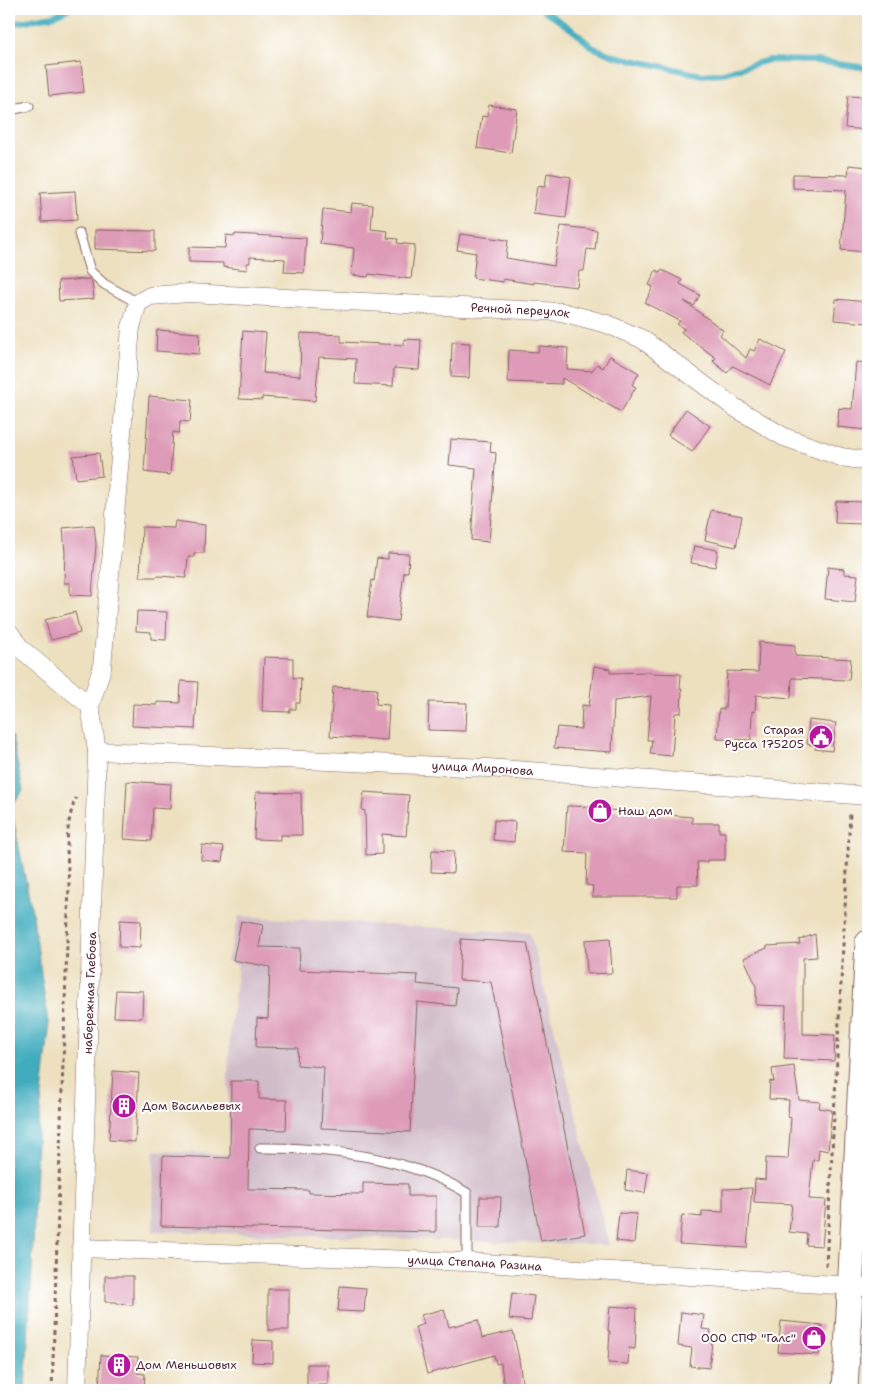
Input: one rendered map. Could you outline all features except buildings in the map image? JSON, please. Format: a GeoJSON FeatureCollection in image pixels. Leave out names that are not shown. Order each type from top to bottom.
{"type":"FeatureCollection","features":[{"type":"Feature","properties":{"kind":"street","name":"Речной переулок"},"geometry":{"type":"LineString","coordinates":[[138,304],[150,296],[189,293],[562,312],[607,324],[642,338],[734,407],[784,437],[841,457],[868,461]]}},
{"type":"Feature","properties":{"kind":"street"},"geometry":{"type":"LineString","coordinates":[[9,632],[21,649],[90,706],[102,668],[131,327],[138,304]]}},
{"type":"Feature","properties":{"kind":"street","name":"набережная Глебова"},"geometry":{"type":"LineString","coordinates":[[77,1390],[97,759],[90,706]]}},
{"type":"Feature","properties":{"kind":"street","name":"улица Миронова"},"geometry":{"type":"LineString","coordinates":[[97,759],[487,768],[868,796]]}},
{"type":"Feature","properties":{"kind":"street"},"geometry":{"type":"LineString","coordinates":[[845,1390],[860,1287],[868,943]]}},
{"type":"Feature","properties":{"kind":"street","name":"улица Степана Разина"},"geometry":{"type":"LineString","coordinates":[[81,1248],[468,1262],[860,1287]]}},
{"type":"Feature","properties":{"kind":"lane"},"geometry":{"type":"LineString","coordinates":[[9,110],[29,106]]}},
{"type":"Feature","properties":{"kind":"lane"},"geometry":{"type":"LineString","coordinates":[[79,233],[90,271],[104,284],[138,304]]}},
{"type":"Feature","properties":{"kind":"lane"},"geometry":{"type":"LineString","coordinates":[[260,1148],[294,1147],[352,1154],[418,1170],[447,1181],[467,1193],[468,1262]]}},
{"type":"Feature","properties":{"kind":"path"},"geometry":{"type":"LineString","coordinates":[[52,1390],[68,884],[67,833],[71,811],[81,785],[97,759]]}},
{"type":"Feature","properties":{"kind":"path"},"geometry":{"type":"LineString","coordinates":[[825,1284],[850,809]]}},
{"type":"Feature","properties":{"kind":"shaded area"},"geometry":{"type":"Polygon","coordinates":[[[239,916],[530,933],[609,1245],[153,1231],[154,1150],[229,1155],[228,1077],[230,1031],[238,965],[227,961],[239,916]]]}},
{"type":"Feature","properties":{"kind":"water"},"geometry":{"type":"Polygon","coordinates":[[[9,733],[12,738],[23,791],[11,808],[33,916],[49,1030],[37,1141],[25,1390],[9,1390],[9,733]]]}},
{"type":"Feature","properties":{"kind":"waterway"},"geometry":{"type":"LineString","coordinates":[[9,24],[53,16],[68,9]]}},
{"type":"Feature","properties":{"kind":"waterway"},"geometry":{"type":"LineString","coordinates":[[542,9],[574,31],[592,47],[614,56],[702,75],[723,73],[769,60],[816,61],[868,68]]}},
{"type":"Feature","properties":{"kind":"place","name":"Старая Русса 175205"},"geometry":{"type":"Point","coordinates":[821,737]}},
{"type":"Feature","properties":{"kind":"place","name":"Наш дом"},"geometry":{"type":"Point","coordinates":[600,811]}},
{"type":"Feature","properties":{"kind":"place","name":"Дом Васильевых"},"geometry":{"type":"Point","coordinates":[124,1106]}},
{"type":"Feature","properties":{"kind":"place","name":"ООО СПФ \"Галс\""},"geometry":{"type":"Point","coordinates":[814,1338]}},
{"type":"Feature","properties":{"kind":"place","name":"Дом Меньшовых"},"geometry":{"type":"Point","coordinates":[119,1365]}}]}
